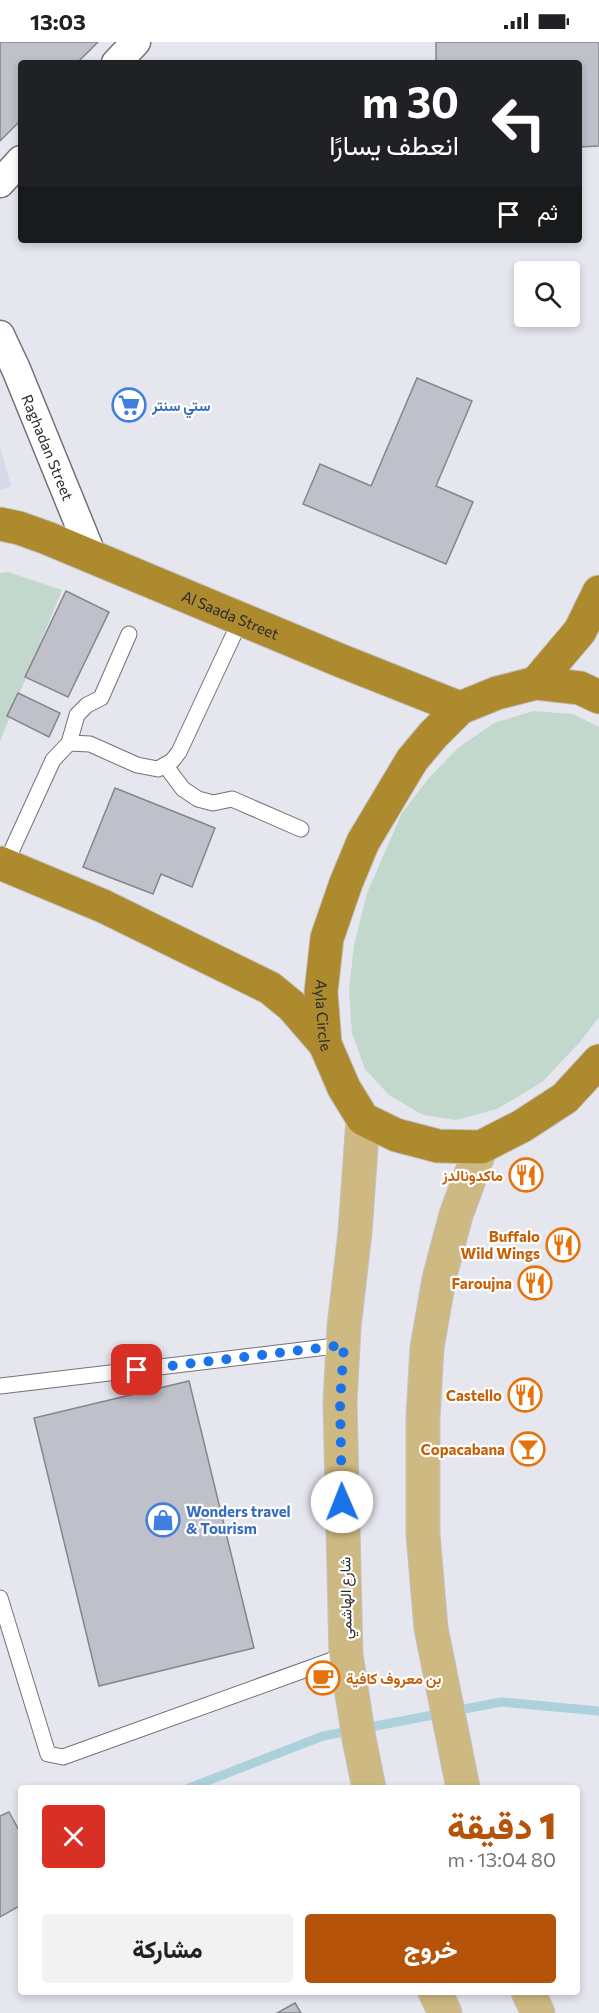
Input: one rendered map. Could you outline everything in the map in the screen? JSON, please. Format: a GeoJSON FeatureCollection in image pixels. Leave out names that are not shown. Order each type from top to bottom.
{"type":"FeatureCollection","features":[{"type":"Feature","properties":{"kind":"highway","name":"Al Saada Street"},"geometry":{"type":"LineString","coordinates":[[0,524],[28,532],[460,708]]}},
{"type":"Feature","properties":{"kind":"highway"},"geometry":{"type":"LineString","coordinates":[[536,683],[580,632],[599,592]]}},
{"type":"Feature","properties":{"kind":"highway","name":"Ayla Circle"},"geometry":{"type":"LineString","coordinates":[[363,1119],[344,1088],[325,1044],[321,992],[327,938],[363,842],[406,768],[433,735],[460,708],[497,693],[536,683],[580,687],[599,697]]}},
{"type":"Feature","properties":{"kind":"highway"},"geometry":{"type":"LineString","coordinates":[[2,864],[103,906],[270,988],[292,1006],[325,1044]]}},
{"type":"Feature","properties":{"kind":"highway"},"geometry":{"type":"LineString","coordinates":[[363,1119],[396,1135],[438,1146],[481,1148],[564,1098],[599,1060]]}},
{"type":"Feature","properties":{"kind":"main road","name":"شارع الهاشمي"},"geometry":{"type":"LineString","coordinates":[[363,1119],[344,1345],[341,1424],[346,1655],[368,1785]]}},
{"type":"Feature","properties":{"kind":"main road"},"geometry":{"type":"LineString","coordinates":[[462,1785],[431,1628],[423,1534],[423,1417],[427,1348],[439,1279],[456,1215],[481,1148]]}},
{"type":"Feature","properties":{"kind":"main road"},"geometry":{"type":"LineString","coordinates":[[436,1995],[445,2013]]}},
{"type":"Feature","properties":{"kind":"main road"},"geometry":{"type":"LineString","coordinates":[[529,1995],[538,2013]]}},
{"type":"Feature","properties":{"kind":"street"},"geometry":{"type":"LineString","coordinates":[[119,60],[136,42]]}},
{"type":"Feature","properties":{"kind":"street"},"geometry":{"type":"LineString","coordinates":[[0,183],[18,163]]}},
{"type":"Feature","properties":{"kind":"street","name":"Raghadan Street"},"geometry":{"type":"LineString","coordinates":[[0,335],[8,372],[93,558]]}},
{"type":"Feature","properties":{"kind":"lane"},"geometry":{"type":"LineString","coordinates":[[69,743],[90,744],[137,765],[158,769],[172,761],[179,752],[241,619]]}},
{"type":"Feature","properties":{"kind":"lane"},"geometry":{"type":"LineString","coordinates":[[2,864],[53,760],[69,743],[76,715],[87,705],[100,698],[129,634]]}},
{"type":"Feature","properties":{"kind":"lane"},"geometry":{"type":"LineString","coordinates":[[165,765],[183,789],[198,799],[213,803],[232,799],[301,829]]}},
{"type":"Feature","properties":{"kind":"lane"},"geometry":{"type":"LineString","coordinates":[[0,1386],[344,1345]]}},
{"type":"Feature","properties":{"kind":"lane"},"geometry":{"type":"LineString","coordinates":[[0,1598],[48,1754],[56,1756],[63,1757],[346,1655]]}},
{"type":"Feature","properties":{"kind":"shaded area"},"geometry":{"type":"Polygon","coordinates":[[[0,447],[11,486],[0,490],[0,447]]]}},
{"type":"Feature","properties":{"kind":"green space"},"geometry":{"type":"Polygon","coordinates":[[[8,572],[62,590],[0,741],[0,573],[8,572]]]}},
{"type":"Feature","properties":{"kind":"green space"},"geometry":{"type":"Polygon","coordinates":[[[533,711],[573,714],[599,727],[599,1017],[580,1042],[542,1082],[497,1109],[456,1120],[423,1115],[389,1095],[365,1069],[352,1033],[349,991],[354,945],[367,893],[402,813],[429,778],[458,748],[494,723],[533,711]]]}},
{"type":"Feature","properties":{"kind":"building"},"geometry":{"type":"Polygon","coordinates":[[[0,42],[98,42],[80,60],[18,60],[18,123],[0,141],[0,42]]]}},
{"type":"Feature","properties":{"kind":"building"},"geometry":{"type":"Polygon","coordinates":[[[436,42],[599,42],[599,146],[582,147],[582,60],[436,60],[436,42]]]}},
{"type":"Feature","properties":{"kind":"building"},"geometry":{"type":"Polygon","coordinates":[[[417,378],[472,401],[436,486],[473,502],[446,564],[303,504],[320,464],[371,486],[417,378]]]}},
{"type":"Feature","properties":{"kind":"building"},"geometry":{"type":"Polygon","coordinates":[[[66,591],[109,612],[68,697],[25,677],[66,591]]]}},
{"type":"Feature","properties":{"kind":"building"},"geometry":{"type":"Polygon","coordinates":[[[18,693],[60,713],[49,737],[7,716],[18,693]]]}},
{"type":"Feature","properties":{"kind":"building"},"geometry":{"type":"Polygon","coordinates":[[[115,788],[215,828],[192,887],[161,874],[153,894],[83,867],[115,788]]]}},
{"type":"Feature","properties":{"kind":"building"},"geometry":{"type":"Polygon","coordinates":[[[189,1381],[254,1648],[99,1686],[34,1418],[189,1381]]]}},
{"type":"Feature","properties":{"kind":"building"},"geometry":{"type":"Polygon","coordinates":[[[9,1812],[18,1828],[18,1907],[0,1917],[0,1816],[9,1812]]]}},
{"type":"Feature","properties":{"kind":"building"},"geometry":{"type":"Polygon","coordinates":[[[295,2003],[301,2013],[277,2013],[295,2003]]]}},
{"type":"Feature","properties":{"kind":"waterway"},"geometry":{"type":"LineString","coordinates":[[197,1785],[323,1736],[501,1702],[599,1711]]}},
{"type":"Feature","properties":{"kind":"place","name":"ستي سنتر"},"geometry":{"type":"Point","coordinates":[129,405]}},
{"type":"Feature","properties":{"kind":"place","name":"ماكدونالدز"},"geometry":{"type":"Point","coordinates":[526,1175]}},
{"type":"Feature","properties":{"kind":"place","name":"Buffalo Wild Wings"},"geometry":{"type":"Point","coordinates":[563,1245]}},
{"type":"Feature","properties":{"kind":"place","name":"Faroujna"},"geometry":{"type":"Point","coordinates":[535,1283]}},
{"type":"Feature","properties":{"kind":"place","name":"Castello"},"geometry":{"type":"Point","coordinates":[525,1395]}},
{"type":"Feature","properties":{"kind":"place","name":"Copacabana"},"geometry":{"type":"Point","coordinates":[528,1449]}},
{"type":"Feature","properties":{"kind":"place","name":"Wonders travel & Tourism"},"geometry":{"type":"Point","coordinates":[163,1520]}},
{"type":"Feature","properties":{"kind":"place","name":"بن معروف كافية"},"geometry":{"type":"Point","coordinates":[323,1678]}},
{"type":"Feature","properties":{"kind":"route"},"geometry":{"type":"LineString","coordinates":[[137,1370],[344,1345],[340,1402],[342,1502]]}}]}
